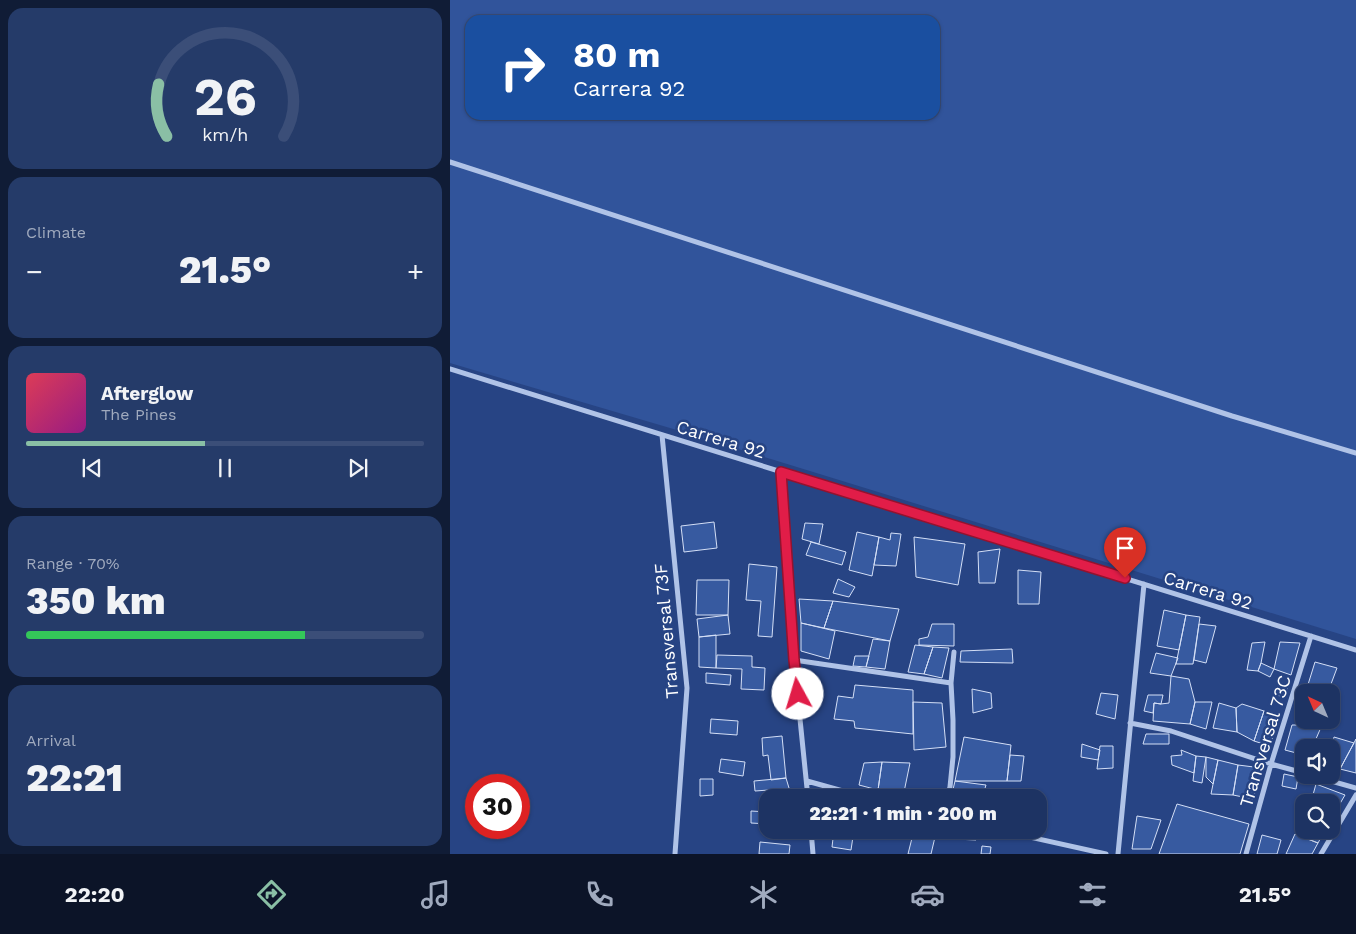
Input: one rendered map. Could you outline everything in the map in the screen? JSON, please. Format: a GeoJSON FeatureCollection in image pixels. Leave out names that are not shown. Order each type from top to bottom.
{"type":"FeatureCollection","features":[{"type":"Feature","properties":{"kind":"street"},"geometry":{"type":"LineString","coordinates":[[450,162],[1222,413],[1356,453]]}},
{"type":"Feature","properties":{"kind":"street","name":"Carrera 92"},"geometry":{"type":"LineString","coordinates":[[450,369],[1356,650]]}},
{"type":"Feature","properties":{"kind":"street","name":"Transversal 73F"},"geometry":{"type":"LineString","coordinates":[[662,435],[687,688],[675,854]]}},
{"type":"Feature","properties":{"kind":"street"},"geometry":{"type":"LineString","coordinates":[[781,472],[794,660],[807,789]]}},
{"type":"Feature","properties":{"kind":"street"},"geometry":{"type":"LineString","coordinates":[[1118,854],[1144,584]]}},
{"type":"Feature","properties":{"kind":"street","name":"Transversal 73C"},"geometry":{"type":"LineString","coordinates":[[1246,854],[1310,636]]}},
{"type":"Feature","properties":{"kind":"street"},"geometry":{"type":"LineString","coordinates":[[949,789],[953,757],[951,683],[954,652]]}},
{"type":"Feature","properties":{"kind":"street"},"geometry":{"type":"LineString","coordinates":[[794,660],[951,683]]}},
{"type":"Feature","properties":{"kind":"street"},"geometry":{"type":"LineString","coordinates":[[1130,723],[1171,731],[1295,771]]}},
{"type":"Feature","properties":{"kind":"street"},"geometry":{"type":"LineString","coordinates":[[806,781],[835,789]]}},
{"type":"Feature","properties":{"kind":"street"},"geometry":{"type":"LineString","coordinates":[[1340,783],[1356,788]]}},
{"type":"Feature","properties":{"kind":"street"},"geometry":{"type":"LineString","coordinates":[[1321,854],[1356,795]]}},
{"type":"Feature","properties":{"kind":"street"},"geometry":{"type":"LineString","coordinates":[[811,839],[812,854]]}},
{"type":"Feature","properties":{"kind":"street"},"geometry":{"type":"LineString","coordinates":[[1038,839],[1106,854]]}},
{"type":"Feature","properties":{"kind":"shaded area"},"geometry":{"type":"Polygon","coordinates":[[[450,0],[1356,0],[1356,639],[670,428],[450,363],[450,0]]]}},
{"type":"Feature","properties":{"kind":"building"},"geometry":{"type":"Polygon","coordinates":[[[714,522],[717,548],[684,552],[681,526],[714,522]]]}},
{"type":"Feature","properties":{"kind":"building"},"geometry":{"type":"Polygon","coordinates":[[[805,523],[823,524],[819,544],[802,539],[805,523]]]}},
{"type":"Feature","properties":{"kind":"building"},"geometry":{"type":"Polygon","coordinates":[[[857,532],[879,537],[872,576],[849,570],[857,532]]]}},
{"type":"Feature","properties":{"kind":"building"},"geometry":{"type":"Polygon","coordinates":[[[891,533],[901,534],[896,566],[874,565],[879,537],[890,540],[891,533]]]}},
{"type":"Feature","properties":{"kind":"building"},"geometry":{"type":"Polygon","coordinates":[[[914,537],[965,544],[958,585],[916,577],[914,537]]]}},
{"type":"Feature","properties":{"kind":"building"},"geometry":{"type":"Polygon","coordinates":[[[811,542],[846,552],[842,565],[806,555],[811,542]]]}},
{"type":"Feature","properties":{"kind":"building"},"geometry":{"type":"Polygon","coordinates":[[[1000,549],[995,583],[979,583],[978,552],[1000,549]]]}},
{"type":"Feature","properties":{"kind":"building"},"geometry":{"type":"Polygon","coordinates":[[[749,564],[777,567],[772,637],[758,636],[761,601],[746,600],[749,564]]]}},
{"type":"Feature","properties":{"kind":"building"},"geometry":{"type":"Polygon","coordinates":[[[1018,570],[1041,572],[1039,604],[1018,604],[1018,570]]]}},
{"type":"Feature","properties":{"kind":"building"},"geometry":{"type":"Polygon","coordinates":[[[838,579],[855,587],[849,597],[833,593],[838,579]]]}},
{"type":"Feature","properties":{"kind":"building"},"geometry":{"type":"Polygon","coordinates":[[[697,580],[729,580],[728,615],[696,615],[697,580]]]}},
{"type":"Feature","properties":{"kind":"building"},"geometry":{"type":"Polygon","coordinates":[[[799,599],[833,601],[824,628],[801,623],[799,599]]]}},
{"type":"Feature","properties":{"kind":"building"},"geometry":{"type":"Polygon","coordinates":[[[833,601],[899,609],[890,641],[824,628],[833,601]]]}},
{"type":"Feature","properties":{"kind":"building"},"geometry":{"type":"Polygon","coordinates":[[[1164,610],[1186,615],[1179,650],[1157,646],[1164,610]]]}},
{"type":"Feature","properties":{"kind":"building"},"geometry":{"type":"Polygon","coordinates":[[[728,615],[730,634],[699,637],[697,619],[728,615]]]}},
{"type":"Feature","properties":{"kind":"building"},"geometry":{"type":"Polygon","coordinates":[[[1186,615],[1200,617],[1193,664],[1176,664],[1186,615]]]}},
{"type":"Feature","properties":{"kind":"building"},"geometry":{"type":"Polygon","coordinates":[[[801,623],[835,631],[829,659],[801,651],[801,623]]]}},
{"type":"Feature","properties":{"kind":"building"},"geometry":{"type":"Polygon","coordinates":[[[932,624],[954,624],[954,646],[919,645],[919,639],[928,637],[932,624]]]}},
{"type":"Feature","properties":{"kind":"building"},"geometry":{"type":"Polygon","coordinates":[[[1199,624],[1216,626],[1206,663],[1194,660],[1199,624]]]}},
{"type":"Feature","properties":{"kind":"building"},"geometry":{"type":"Polygon","coordinates":[[[716,635],[716,668],[699,667],[699,637],[716,635]]]}},
{"type":"Feature","properties":{"kind":"building"},"geometry":{"type":"Polygon","coordinates":[[[873,639],[890,641],[885,669],[866,667],[873,639]]]}},
{"type":"Feature","properties":{"kind":"building"},"geometry":{"type":"Polygon","coordinates":[[[1265,642],[1258,671],[1247,670],[1252,643],[1265,642]]]}},
{"type":"Feature","properties":{"kind":"building"},"geometry":{"type":"Polygon","coordinates":[[[1280,642],[1300,643],[1291,675],[1274,669],[1280,642]]]}},
{"type":"Feature","properties":{"kind":"building"},"geometry":{"type":"Polygon","coordinates":[[[915,645],[933,647],[924,674],[908,672],[915,645]]]}},
{"type":"Feature","properties":{"kind":"building"},"geometry":{"type":"Polygon","coordinates":[[[933,647],[949,648],[942,678],[924,674],[933,647]]]}},
{"type":"Feature","properties":{"kind":"building"},"geometry":{"type":"Polygon","coordinates":[[[1012,649],[1013,663],[960,662],[961,651],[1012,649]]]}},
{"type":"Feature","properties":{"kind":"building"},"geometry":{"type":"Polygon","coordinates":[[[1156,653],[1178,658],[1171,676],[1150,673],[1156,653]]]}},
{"type":"Feature","properties":{"kind":"building"},"geometry":{"type":"Polygon","coordinates":[[[717,655],[752,656],[752,667],[765,668],[764,690],[741,689],[742,669],[716,668],[717,655]]]}},
{"type":"Feature","properties":{"kind":"building"},"geometry":{"type":"Polygon","coordinates":[[[855,656],[869,656],[866,667],[853,666],[855,656]]]}},
{"type":"Feature","properties":{"kind":"building"},"geometry":{"type":"Polygon","coordinates":[[[1315,662],[1337,668],[1331,684],[1308,684],[1315,662]]]}},
{"type":"Feature","properties":{"kind":"building"},"geometry":{"type":"Polygon","coordinates":[[[1261,663],[1274,669],[1270,677],[1258,671],[1261,663]]]}},
{"type":"Feature","properties":{"kind":"building"},"geometry":{"type":"Polygon","coordinates":[[[706,673],[731,675],[730,685],[706,683],[706,673]]]}},
{"type":"Feature","properties":{"kind":"building"},"geometry":{"type":"Polygon","coordinates":[[[1171,676],[1189,679],[1195,702],[1190,724],[1153,721],[1154,703],[1169,703],[1171,676]]]}},
{"type":"Feature","properties":{"kind":"building"},"geometry":{"type":"Polygon","coordinates":[[[1280,682],[1288,686],[1285,697],[1276,695],[1280,682]]]}},
{"type":"Feature","properties":{"kind":"building"},"geometry":{"type":"Polygon","coordinates":[[[855,685],[913,690],[913,734],[855,728],[854,721],[834,719],[838,696],[853,698],[855,685]]]}},
{"type":"Feature","properties":{"kind":"building"},"geometry":{"type":"Polygon","coordinates":[[[972,689],[991,693],[992,708],[973,713],[972,689]]]}},
{"type":"Feature","properties":{"kind":"building"},"geometry":{"type":"Polygon","coordinates":[[[1101,693],[1118,695],[1115,719],[1096,714],[1101,693]]]}},
{"type":"Feature","properties":{"kind":"building"},"geometry":{"type":"Polygon","coordinates":[[[1148,695],[1163,695],[1161,704],[1154,703],[1153,713],[1144,711],[1148,695]]]}},
{"type":"Feature","properties":{"kind":"building"},"geometry":{"type":"Polygon","coordinates":[[[913,702],[942,703],[946,747],[914,750],[913,702]]]}},
{"type":"Feature","properties":{"kind":"building"},"geometry":{"type":"Polygon","coordinates":[[[1195,702],[1212,702],[1206,729],[1190,724],[1195,702]]]}},
{"type":"Feature","properties":{"kind":"building"},"geometry":{"type":"Polygon","coordinates":[[[1219,703],[1236,708],[1237,732],[1213,728],[1219,703]]]}},
{"type":"Feature","properties":{"kind":"building"},"geometry":{"type":"Polygon","coordinates":[[[1242,704],[1264,711],[1254,741],[1237,732],[1236,708],[1242,704]]]}},
{"type":"Feature","properties":{"kind":"building"},"geometry":{"type":"Polygon","coordinates":[[[1264,711],[1279,716],[1270,746],[1254,741],[1264,711]]]}},
{"type":"Feature","properties":{"kind":"building"},"geometry":{"type":"Polygon","coordinates":[[[711,719],[738,721],[737,735],[710,733],[711,719]]]}},
{"type":"Feature","properties":{"kind":"building"},"geometry":{"type":"Polygon","coordinates":[[[1292,725],[1295,725],[1295,729],[1320,729],[1316,739],[1295,739],[1295,753],[1285,750],[1292,725]]]}},
{"type":"Feature","properties":{"kind":"building"},"geometry":{"type":"Polygon","coordinates":[[[1146,734],[1169,734],[1169,744],[1143,744],[1146,734]]]}},
{"type":"Feature","properties":{"kind":"building"},"geometry":{"type":"Polygon","coordinates":[[[782,736],[786,778],[771,780],[768,755],[763,756],[762,738],[782,736]]]}},
{"type":"Feature","properties":{"kind":"building"},"geometry":{"type":"Polygon","coordinates":[[[964,737],[1011,745],[1007,781],[955,781],[964,737]]]}},
{"type":"Feature","properties":{"kind":"building"},"geometry":{"type":"Polygon","coordinates":[[[1334,737],[1354,743],[1340,769],[1340,739],[1333,739],[1334,737]]]}},
{"type":"Feature","properties":{"kind":"building"},"geometry":{"type":"Polygon","coordinates":[[[1356,739],[1356,773],[1340,769],[1356,739]]]}},
{"type":"Feature","properties":{"kind":"building"},"geometry":{"type":"Polygon","coordinates":[[[1082,744],[1100,750],[1098,760],[1081,757],[1082,744]]]}},
{"type":"Feature","properties":{"kind":"building"},"geometry":{"type":"Polygon","coordinates":[[[1100,746],[1113,746],[1113,768],[1097,769],[1100,746]]]}},
{"type":"Feature","properties":{"kind":"building"},"geometry":{"type":"Polygon","coordinates":[[[1181,750],[1196,756],[1194,773],[1172,765],[1171,756],[1182,755],[1181,750]]]}},
{"type":"Feature","properties":{"kind":"building"},"geometry":{"type":"Polygon","coordinates":[[[1010,755],[1024,756],[1021,781],[1007,781],[1010,755]]]}},
{"type":"Feature","properties":{"kind":"building"},"geometry":{"type":"Polygon","coordinates":[[[1196,756],[1206,757],[1202,783],[1193,781],[1196,756]]]}},
{"type":"Feature","properties":{"kind":"building"},"geometry":{"type":"Polygon","coordinates":[[[1206,757],[1218,760],[1213,784],[1206,777],[1206,757]]]}},
{"type":"Feature","properties":{"kind":"building"},"geometry":{"type":"Polygon","coordinates":[[[721,759],[745,762],[743,776],[719,772],[721,759]]]}},
{"type":"Feature","properties":{"kind":"building"},"geometry":{"type":"Polygon","coordinates":[[[1218,760],[1238,765],[1233,795],[1211,794],[1218,760]]]}},
{"type":"Feature","properties":{"kind":"building"},"geometry":{"type":"Polygon","coordinates":[[[882,762],[878,789],[859,785],[864,763],[882,762]]]}},
{"type":"Feature","properties":{"kind":"building"},"geometry":{"type":"Polygon","coordinates":[[[882,762],[910,763],[905,789],[878,789],[882,762]]]}},
{"type":"Feature","properties":{"kind":"building"},"geometry":{"type":"Polygon","coordinates":[[[1238,765],[1262,768],[1253,799],[1233,795],[1238,765]]]}},
{"type":"Feature","properties":{"kind":"building"},"geometry":{"type":"Polygon","coordinates":[[[1284,774],[1295,776],[1296,789],[1282,786],[1284,774]]]}},
{"type":"Feature","properties":{"kind":"building"},"geometry":{"type":"Polygon","coordinates":[[[786,778],[789,789],[759,789],[759,791],[755,791],[754,781],[786,778]]]}},
{"type":"Feature","properties":{"kind":"building"},"geometry":{"type":"Polygon","coordinates":[[[700,779],[713,779],[713,795],[700,796],[700,779]]]}},
{"type":"Feature","properties":{"kind":"building"},"geometry":{"type":"Polygon","coordinates":[[[955,781],[986,785],[985,789],[953,789],[955,781]]]}},
{"type":"Feature","properties":{"kind":"building"},"geometry":{"type":"Polygon","coordinates":[[[1316,784],[1345,795],[1340,804],[1340,794],[1313,794],[1316,784]]]}},
{"type":"Feature","properties":{"kind":"building"},"geometry":{"type":"Polygon","coordinates":[[[1177,804],[1249,824],[1240,854],[1159,854],[1177,804]]]}},
{"type":"Feature","properties":{"kind":"building"},"geometry":{"type":"Polygon","coordinates":[[[751,811],[759,811],[759,823],[751,823],[751,811]]]}},
{"type":"Feature","properties":{"kind":"building"},"geometry":{"type":"Polygon","coordinates":[[[1137,816],[1161,820],[1151,849],[1132,849],[1137,816]]]}},
{"type":"Feature","properties":{"kind":"building"},"geometry":{"type":"Polygon","coordinates":[[[1295,834],[1295,839],[1308,839],[1318,843],[1312,854],[1286,854],[1295,834]]]}},
{"type":"Feature","properties":{"kind":"building"},"geometry":{"type":"Polygon","coordinates":[[[1262,835],[1281,840],[1277,854],[1257,854],[1262,835]]]}},
{"type":"Feature","properties":{"kind":"building"},"geometry":{"type":"Polygon","coordinates":[[[833,839],[853,839],[851,850],[832,847],[833,839]]]}},
{"type":"Feature","properties":{"kind":"building"},"geometry":{"type":"Polygon","coordinates":[[[912,839],[935,839],[931,854],[908,854],[912,839]]]}},
{"type":"Feature","properties":{"kind":"building"},"geometry":{"type":"Polygon","coordinates":[[[1308,839],[1320,839],[1318,843],[1308,839]]]}},
{"type":"Feature","properties":{"kind":"building"},"geometry":{"type":"Polygon","coordinates":[[[760,842],[790,845],[789,854],[759,854],[760,842]]]}},
{"type":"Feature","properties":{"kind":"building"},"geometry":{"type":"Polygon","coordinates":[[[982,846],[991,847],[990,854],[981,854],[982,846]]]}},
{"type":"Feature","properties":{"kind":"route"},"geometry":{"type":"LineString","coordinates":[[798,694],[781,472],[1125,578]]}}]}
